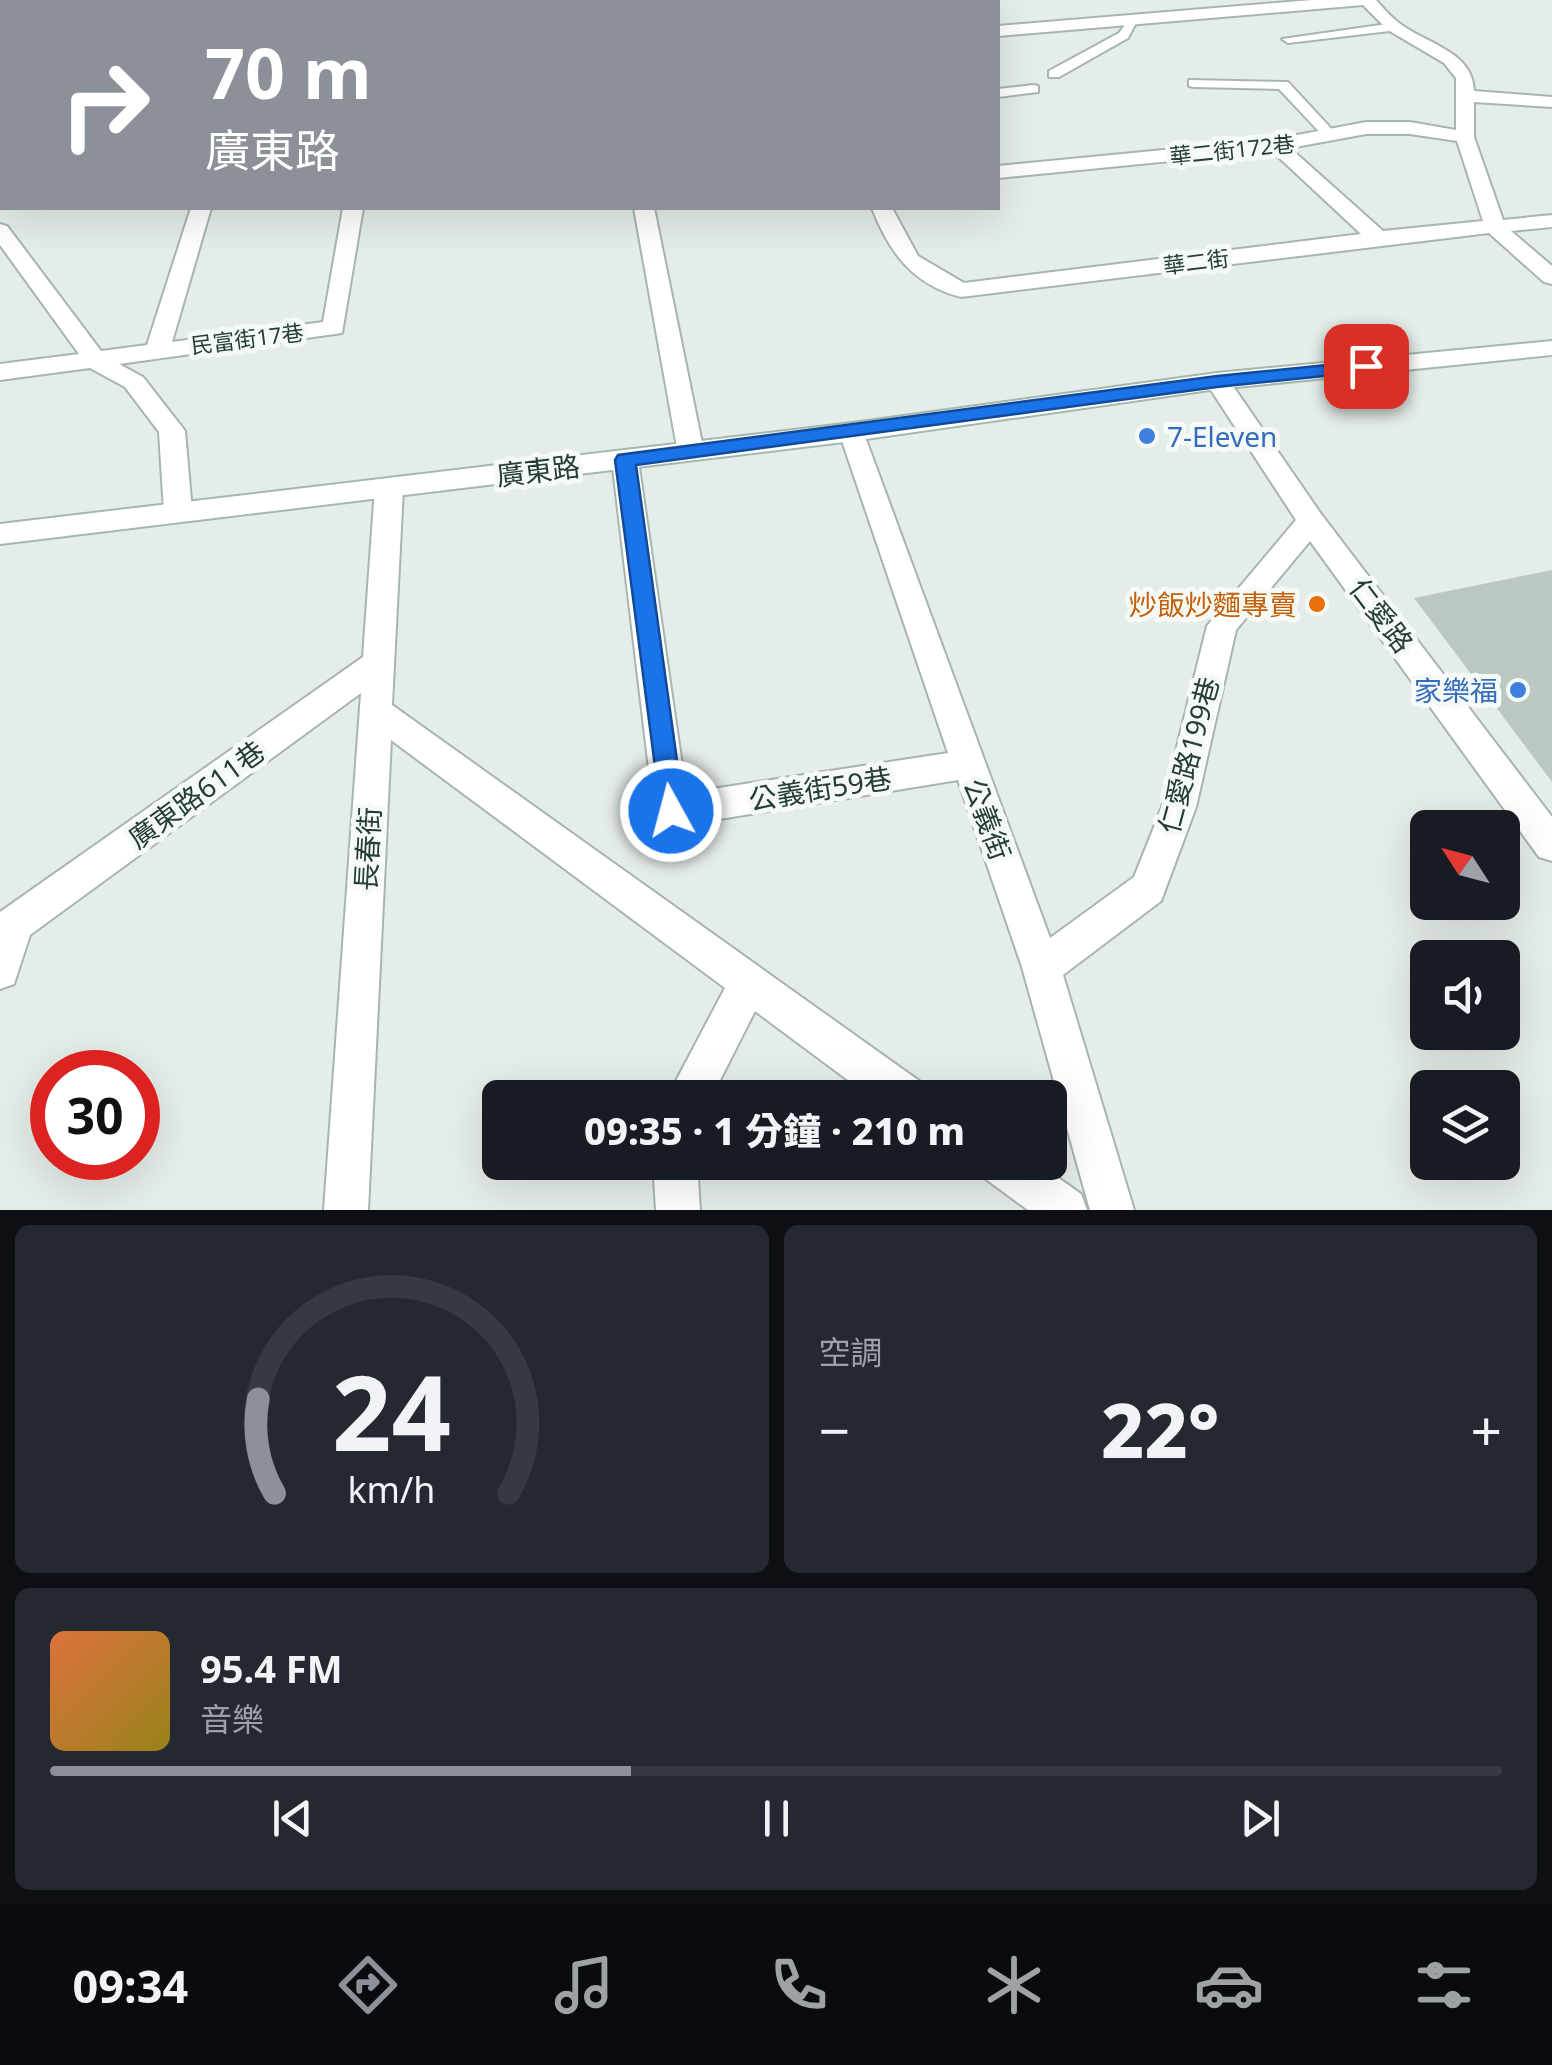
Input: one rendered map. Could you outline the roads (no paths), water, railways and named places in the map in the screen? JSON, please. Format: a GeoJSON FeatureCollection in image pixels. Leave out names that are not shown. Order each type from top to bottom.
{"type":"FeatureCollection","features":[{"type":"Feature","properties":{"kind":"street"},"geometry":{"type":"LineString","coordinates":[[1114,0],[1132,19]]}},
{"type":"Feature","properties":{"kind":"street"},"geometry":{"type":"LineString","coordinates":[[1000,31],[1367,0],[1394,27],[1450,59],[1465,77],[1465,137],[1496,228],[1552,277]]}},
{"type":"Feature","properties":{"kind":"street"},"geometry":{"type":"LineString","coordinates":[[1468,96],[1552,102]]}},
{"type":"Feature","properties":{"kind":"street","name":"華二街172巷"},"geometry":{"type":"LineString","coordinates":[[1000,172],[1276,145],[1366,128],[1410,128],[1465,137]]}},
{"type":"Feature","properties":{"kind":"street"},"geometry":{"type":"LineString","coordinates":[[1276,145],[1378,238]]}},
{"type":"Feature","properties":{"kind":"street","name":"民富街17巷"},"geometry":{"type":"LineString","coordinates":[[158,349],[200,210]]}},
{"type":"Feature","properties":{"kind":"street","name":"民富街17巷"},"geometry":{"type":"LineString","coordinates":[[0,372],[334,328],[352,210]]}},
{"type":"Feature","properties":{"kind":"street"},"geometry":{"type":"LineString","coordinates":[[644,210],[691,452]]}},
{"type":"Feature","properties":{"kind":"street","name":"華二街"},"geometry":{"type":"LineString","coordinates":[[883,210],[907,262],[924,275],[961,290],[1378,238],[1552,221]]}},
{"type":"Feature","properties":{"kind":"street"},"geometry":{"type":"LineString","coordinates":[[0,230],[96,361],[134,382],[172,431],[178,511]]}},
{"type":"Feature","properties":{"kind":"street","name":"廣東路"},"geometry":{"type":"LineString","coordinates":[[0,534],[852,432],[1217,382],[1552,348]]}},
{"type":"Feature","properties":{"kind":"street","name":"仁愛路"},"geometry":{"type":"LineString","coordinates":[[1217,382],[1312,521],[1552,845]]}},
{"type":"Feature","properties":{"kind":"street","name":"公義街"},"geometry":{"type":"LineString","coordinates":[[852,432],[1041,967],[1112,1210]]}},
{"type":"Feature","properties":{"kind":"street","name":"公義街59巷"},"geometry":{"type":"LineString","coordinates":[[625,460],[671,811],[969,764]]}},
{"type":"Feature","properties":{"kind":"street","name":"長春街"},"geometry":{"type":"LineString","coordinates":[[346,1210],[389,488]]}},
{"type":"Feature","properties":{"kind":"street","name":"仁愛路199巷"},"geometry":{"type":"LineString","coordinates":[[1041,967],[1148,889],[1179,807],[1222,626],[1312,521]]}},
{"type":"Feature","properties":{"kind":"street","name":"廣東路611巷"},"geometry":{"type":"LineString","coordinates":[[0,970],[7,929],[378,663]]}},
{"type":"Feature","properties":{"kind":"street"},"geometry":{"type":"LineString","coordinates":[[375,710],[881,1080]]}},
{"type":"Feature","properties":{"kind":"street"},"geometry":{"type":"LineString","coordinates":[[698,1080],[748,985]]}},
{"type":"Feature","properties":{"kind":"street"},"geometry":{"type":"LineString","coordinates":[[676,1180],[678,1210]]}},
{"type":"Feature","properties":{"kind":"street"},"geometry":{"type":"LineString","coordinates":[[1024,1180],[1066,1210]]}},
{"type":"Feature","properties":{"kind":"lane"},"geometry":{"type":"LineString","coordinates":[[1054,74],[1124,35],[1132,19]]}},
{"type":"Feature","properties":{"kind":"lane"},"geometry":{"type":"LineString","coordinates":[[1288,39],[1394,27]]}},
{"type":"Feature","properties":{"kind":"lane"},"geometry":{"type":"LineString","coordinates":[[1194,84],[1282,85],[1332,137]]}},
{"type":"Feature","properties":{"kind":"lane"},"geometry":{"type":"LineString","coordinates":[[1000,93],[1033,89]]}},
{"type":"Feature","properties":{"kind":"place","name":"7-Eleven"},"geometry":{"type":"Point","coordinates":[1147,436]}},
{"type":"Feature","properties":{"kind":"place","name":"炒飯炒麵專賣"},"geometry":{"type":"Point","coordinates":[1317,604]}},
{"type":"Feature","properties":{"kind":"place","name":"家樂福"},"geometry":{"type":"Point","coordinates":[1518,690]}}]}
